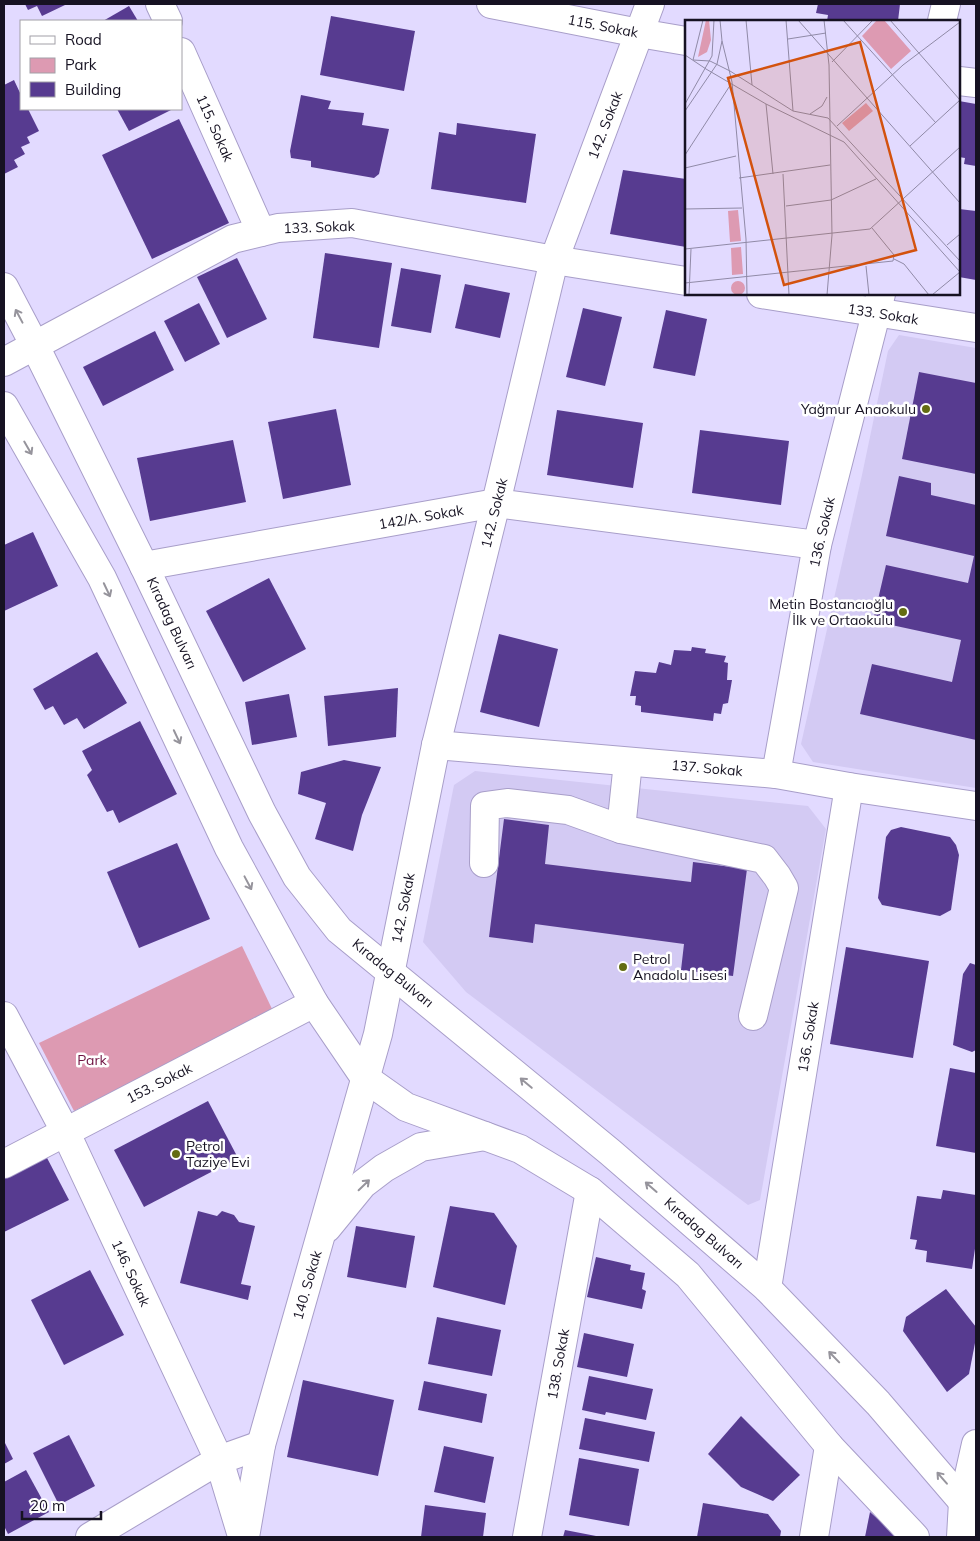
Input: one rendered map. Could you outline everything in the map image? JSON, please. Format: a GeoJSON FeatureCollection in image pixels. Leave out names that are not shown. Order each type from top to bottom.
{"type":"FeatureCollection","features":[{"type":"Feature","properties":{"kind":"street"},"geometry":{"type":"LineString","coordinates":[[160,4],[168,20]]}},
{"type":"Feature","properties":{"kind":"street","name":"115. Sokak"},"geometry":{"type":"LineString","coordinates":[[491,4],[639,34],[685,41]]}},
{"type":"Feature","properties":{"kind":"street","name":"142. Sokak"},"geometry":{"type":"LineString","coordinates":[[378,1034],[436,745],[554,260],[650,4]]}},
{"type":"Feature","properties":{"kind":"street"},"geometry":{"type":"LineString","coordinates":[[942,20],[946,4]]}},
{"type":"Feature","properties":{"kind":"street","name":"115. Sokak"},"geometry":{"type":"LineString","coordinates":[[182,54],[261,232]]}},
{"type":"Feature","properties":{"kind":"street"},"geometry":{"type":"LineString","coordinates":[[960,81],[976,84]]}},
{"type":"Feature","properties":{"kind":"street","name":"133. Sokak"},"geometry":{"type":"LineString","coordinates":[[4,362],[232,238],[278,228],[352,224],[685,282]]}},
{"type":"Feature","properties":{"kind":"street","name":"Kıradag Bulvarı"},"geometry":{"type":"LineString","coordinates":[[4,287],[144,566],[262,813],[298,877],[339,930],[610,1152],[767,1288],[972,1500]]}},
{"type":"Feature","properties":{"kind":"street","name":"133. Sokak"},"geometry":{"type":"LineString","coordinates":[[774,295],[879,303],[976,328]]}},
{"type":"Feature","properties":{"kind":"street","name":"136. Sokak"},"geometry":{"type":"LineString","coordinates":[[776,774],[817,545],[879,303]]}},
{"type":"Feature","properties":{"kind":"street"},"geometry":{"type":"LineString","coordinates":[[4,406],[102,578],[229,848],[314,1003],[365,1078],[406,1107],[520,1149],[590,1191],[688,1276],[829,1446],[915,1537]]}},
{"type":"Feature","properties":{"kind":"street","name":"142/A. Sokak"},"geometry":{"type":"LineString","coordinates":[[144,566],[496,503],[817,545]]}},
{"type":"Feature","properties":{"kind":"street","name":"137. Sokak"},"geometry":{"type":"LineString","coordinates":[[436,745],[776,774],[976,806]]}},
{"type":"Feature","properties":{"kind":"street"},"geometry":{"type":"LineString","coordinates":[[621,829],[628,762]]}},
{"type":"Feature","properties":{"kind":"street","name":"136. Sokak"},"geometry":{"type":"LineString","coordinates":[[767,1288],[848,787]]}},
{"type":"Feature","properties":{"kind":"street"},"geometry":{"type":"LineString","coordinates":[[484,863],[485,806],[507,803],[568,810],[621,829],[764,859],[784,888],[753,1016]]}},
{"type":"Feature","properties":{"kind":"street","name":"153. Sokak"},"geometry":{"type":"LineString","coordinates":[[4,1164],[314,1003]]}},
{"type":"Feature","properties":{"kind":"street","name":"146. Sokak"},"geometry":{"type":"LineString","coordinates":[[4,1016],[65,1131],[219,1460],[243,1537]]}},
{"type":"Feature","properties":{"kind":"street","name":"140. Sokak"},"geometry":{"type":"LineString","coordinates":[[243,1537],[261,1445],[378,1034]]}},
{"type":"Feature","properties":{"kind":"street"},"geometry":{"type":"LineString","coordinates":[[321,1235],[363,1184],[384,1168],[421,1147],[484,1136]]}},
{"type":"Feature","properties":{"kind":"street","name":"138. Sokak"},"geometry":{"type":"LineString","coordinates":[[526,1537],[590,1191]]}},
{"type":"Feature","properties":{"kind":"street"},"geometry":{"type":"LineString","coordinates":[[961,1537],[972,1500],[976,1444]]}},
{"type":"Feature","properties":{"kind":"street"},"geometry":{"type":"LineString","coordinates":[[90,1537],[219,1460],[261,1445]]}},
{"type":"Feature","properties":{"kind":"street"},"geometry":{"type":"LineString","coordinates":[[814,1537],[829,1446]]}},
{"type":"Feature","properties":{"kind":"shaded area","name":"Metin Bostancıoğlu İlk ve Ortaokulu"},"geometry":{"type":"Polygon","coordinates":[[[899,335],[976,348],[976,788],[813,762],[801,744],[888,351],[899,335]]]}},
{"type":"Feature","properties":{"kind":"shaded area","name":"Petrol Anadolu Lisesi"},"geometry":{"type":"Polygon","coordinates":[[[475,771],[808,806],[826,829],[760,1200],[748,1205],[466,992],[423,942],[454,785],[475,771]]]}},
{"type":"Feature","properties":{"kind":"green space","name":"Park"},"geometry":{"type":"Polygon","coordinates":[[[242,946],[273,1011],[74,1111],[39,1043],[242,946]]]}},
{"type":"Feature","properties":{"kind":"building"},"geometry":{"type":"Polygon","coordinates":[[[25,4],[65,5],[42,16],[37,6],[28,10],[25,4]]]}},
{"type":"Feature","properties":{"kind":"building"},"geometry":{"type":"Polygon","coordinates":[[[818,4],[900,4],[898,20],[827,20],[828,15],[816,13],[818,4]]]}},
{"type":"Feature","properties":{"kind":"building"},"geometry":{"type":"Polygon","coordinates":[[[129,6],[137,20],[105,20],[129,6]]]}},
{"type":"Feature","properties":{"kind":"building"},"geometry":{"type":"Polygon","coordinates":[[[331,16],[415,31],[404,91],[320,75],[331,16]]]}},
{"type":"Feature","properties":{"kind":"building"},"geometry":{"type":"Polygon","coordinates":[[[14,80],[20,93],[20,110],[28,110],[39,131],[27,137],[30,143],[21,147],[25,154],[14,160],[18,167],[4,174],[4,85],[14,80]]]}},
{"type":"Feature","properties":{"kind":"building"},"geometry":{"type":"Polygon","coordinates":[[[301,95],[331,101],[328,109],[364,113],[362,125],[389,129],[379,174],[374,178],[311,167],[311,161],[291,158],[290,151],[301,95]]]}},
{"type":"Feature","properties":{"kind":"building"},"geometry":{"type":"Polygon","coordinates":[[[960,101],[976,104],[976,166],[964,164],[965,158],[960,157],[960,101]]]}},
{"type":"Feature","properties":{"kind":"building"},"geometry":{"type":"Polygon","coordinates":[[[118,110],[171,110],[129,131],[118,110]]]}},
{"type":"Feature","properties":{"kind":"building"},"geometry":{"type":"Polygon","coordinates":[[[179,119],[229,223],[152,259],[102,155],[179,119]]]}},
{"type":"Feature","properties":{"kind":"building"},"geometry":{"type":"Polygon","coordinates":[[[457,123],[536,134],[526,203],[431,189],[439,132],[456,135],[457,123]]]}},
{"type":"Feature","properties":{"kind":"building"},"geometry":{"type":"Polygon","coordinates":[[[623,170],[685,179],[685,247],[610,234],[623,170]]]}},
{"type":"Feature","properties":{"kind":"building"},"geometry":{"type":"Polygon","coordinates":[[[960,209],[976,211],[976,280],[960,277],[960,209]]]}},
{"type":"Feature","properties":{"kind":"building"},"geometry":{"type":"Polygon","coordinates":[[[325,253],[392,263],[379,348],[313,338],[325,253]]]}},
{"type":"Feature","properties":{"kind":"building"},"geometry":{"type":"Polygon","coordinates":[[[237,258],[267,319],[227,338],[197,277],[237,258]]]}},
{"type":"Feature","properties":{"kind":"building"},"geometry":{"type":"Polygon","coordinates":[[[401,268],[441,275],[431,333],[391,326],[401,268]]]}},
{"type":"Feature","properties":{"kind":"building"},"geometry":{"type":"Polygon","coordinates":[[[465,284],[510,293],[500,338],[455,328],[465,284]]]}},
{"type":"Feature","properties":{"kind":"building"},"geometry":{"type":"Polygon","coordinates":[[[199,303],[220,344],[185,362],[164,321],[199,303]]]}},
{"type":"Feature","properties":{"kind":"building"},"geometry":{"type":"Polygon","coordinates":[[[583,308],[622,317],[605,386],[566,377],[583,308]]]}},
{"type":"Feature","properties":{"kind":"building"},"geometry":{"type":"Polygon","coordinates":[[[666,310],[707,319],[695,376],[653,368],[666,310]]]}},
{"type":"Feature","properties":{"kind":"building"},"geometry":{"type":"Polygon","coordinates":[[[155,331],[174,370],[103,406],[83,367],[155,331]]]}},
{"type":"Feature","properties":{"kind":"building"},"geometry":{"type":"Polygon","coordinates":[[[919,372],[976,383],[976,474],[902,459],[919,372]]]}},
{"type":"Feature","properties":{"kind":"building"},"geometry":{"type":"Polygon","coordinates":[[[336,409],[351,485],[283,499],[268,422],[336,409]]]}},
{"type":"Feature","properties":{"kind":"building"},"geometry":{"type":"Polygon","coordinates":[[[557,410],[643,423],[633,488],[547,475],[557,410]]]}},
{"type":"Feature","properties":{"kind":"building"},"geometry":{"type":"Polygon","coordinates":[[[700,430],[789,441],[781,505],[692,493],[700,430]]]}},
{"type":"Feature","properties":{"kind":"building"},"geometry":{"type":"Polygon","coordinates":[[[233,440],[246,502],[150,521],[137,458],[233,440]]]}},
{"type":"Feature","properties":{"kind":"building"},"geometry":{"type":"Polygon","coordinates":[[[899,476],[931,483],[931,495],[976,505],[976,740],[860,714],[872,664],[952,682],[961,640],[873,621],[886,565],[968,583],[974,556],[886,536],[899,476]]]}},
{"type":"Feature","properties":{"kind":"building"},"geometry":{"type":"Polygon","coordinates":[[[33,532],[58,586],[4,611],[4,545],[33,532]]]}},
{"type":"Feature","properties":{"kind":"building"},"geometry":{"type":"Polygon","coordinates":[[[269,578],[306,649],[243,682],[206,611],[269,578]]]}},
{"type":"Feature","properties":{"kind":"building"},"geometry":{"type":"Polygon","coordinates":[[[499,634],[558,649],[539,727],[480,712],[499,634]]]}},
{"type":"Feature","properties":{"kind":"building"},"geometry":{"type":"Polygon","coordinates":[[[692,647],[706,649],[705,653],[726,656],[724,662],[728,663],[727,680],[732,680],[728,703],[723,704],[721,714],[714,713],[713,721],[641,712],[641,706],[635,705],[636,696],[630,696],[635,671],[656,673],[659,662],[671,665],[674,650],[691,651],[692,647]]]}},
{"type":"Feature","properties":{"kind":"building"},"geometry":{"type":"Polygon","coordinates":[[[97,652],[127,703],[84,729],[77,718],[64,725],[53,706],[45,710],[33,689],[97,652]]]}},
{"type":"Feature","properties":{"kind":"building"},"geometry":{"type":"Polygon","coordinates":[[[398,688],[396,737],[328,746],[324,696],[398,688]]]}},
{"type":"Feature","properties":{"kind":"building"},"geometry":{"type":"Polygon","coordinates":[[[289,694],[297,737],[252,745],[245,702],[289,694]]]}},
{"type":"Feature","properties":{"kind":"building"},"geometry":{"type":"Polygon","coordinates":[[[140,721],[177,794],[119,823],[113,810],[107,812],[87,775],[92,770],[82,751],[140,721]]]}},
{"type":"Feature","properties":{"kind":"building"},"geometry":{"type":"Polygon","coordinates":[[[344,760],[381,767],[362,815],[353,851],[315,839],[326,803],[298,794],[301,772],[344,760]]]}},
{"type":"Feature","properties":{"kind":"building"},"geometry":{"type":"Polygon","coordinates":[[[504,819],[549,825],[545,864],[691,882],[693,862],[747,869],[733,976],[681,970],[684,944],[535,924],[533,943],[489,937],[504,819]]]}},
{"type":"Feature","properties":{"kind":"building"},"geometry":{"type":"Polygon","coordinates":[[[901,827],[950,837],[956,845],[959,855],[951,910],[940,916],[882,905],[878,898],[886,837],[891,830],[901,827]]]}},
{"type":"Feature","properties":{"kind":"building"},"geometry":{"type":"Polygon","coordinates":[[[177,843],[210,919],[139,948],[107,872],[177,843]]]}},
{"type":"Feature","properties":{"kind":"building"},"geometry":{"type":"Polygon","coordinates":[[[846,947],[929,961],[913,1058],[830,1044],[846,947]]]}},
{"type":"Feature","properties":{"kind":"building"},"geometry":{"type":"Polygon","coordinates":[[[970,963],[976,965],[976,1050],[972,1052],[953,1045],[963,974],[970,963]]]}},
{"type":"Feature","properties":{"kind":"building"},"geometry":{"type":"Polygon","coordinates":[[[950,1068],[976,1073],[976,1153],[936,1146],[950,1068]]]}},
{"type":"Feature","properties":{"kind":"building","name":"Petrol Taziye Evi"},"geometry":{"type":"Polygon","coordinates":[[[208,1101],[238,1158],[144,1207],[114,1150],[208,1101]]]}},
{"type":"Feature","properties":{"kind":"building"},"geometry":{"type":"Polygon","coordinates":[[[46,1156],[69,1200],[4,1232],[4,1177],[46,1156]]]}},
{"type":"Feature","properties":{"kind":"building"},"geometry":{"type":"Polygon","coordinates":[[[943,1190],[976,1195],[976,1242],[972,1269],[926,1262],[927,1251],[915,1249],[917,1240],[910,1239],[917,1196],[941,1199],[943,1190]]]}},
{"type":"Feature","properties":{"kind":"building"},"geometry":{"type":"Polygon","coordinates":[[[450,1206],[494,1213],[517,1246],[505,1305],[433,1287],[450,1206]]]}},
{"type":"Feature","properties":{"kind":"building"},"geometry":{"type":"Polygon","coordinates":[[[198,1211],[217,1216],[222,1211],[234,1215],[239,1222],[255,1226],[241,1284],[251,1286],[248,1300],[180,1283],[198,1211]]]}},
{"type":"Feature","properties":{"kind":"building"},"geometry":{"type":"Polygon","coordinates":[[[356,1226],[415,1236],[406,1288],[347,1277],[356,1226]]]}},
{"type":"Feature","properties":{"kind":"building"},"geometry":{"type":"Polygon","coordinates":[[[596,1257],[631,1265],[630,1270],[645,1273],[642,1289],[646,1291],[642,1309],[587,1297],[596,1257]]]}},
{"type":"Feature","properties":{"kind":"building"},"geometry":{"type":"Polygon","coordinates":[[[90,1270],[124,1335],[64,1365],[31,1300],[90,1270]]]}},
{"type":"Feature","properties":{"kind":"building"},"geometry":{"type":"Polygon","coordinates":[[[946,1289],[976,1327],[976,1338],[969,1374],[947,1392],[903,1331],[906,1317],[946,1289]]]}},
{"type":"Feature","properties":{"kind":"building"},"geometry":{"type":"Polygon","coordinates":[[[437,1317],[501,1330],[492,1376],[428,1364],[437,1317]]]}},
{"type":"Feature","properties":{"kind":"building"},"geometry":{"type":"Polygon","coordinates":[[[584,1333],[634,1344],[627,1377],[577,1367],[584,1333]]]}},
{"type":"Feature","properties":{"kind":"building"},"geometry":{"type":"Polygon","coordinates":[[[589,1376],[653,1389],[646,1420],[606,1412],[605,1415],[582,1410],[589,1376]]]}},
{"type":"Feature","properties":{"kind":"building"},"geometry":{"type":"Polygon","coordinates":[[[303,1380],[394,1400],[378,1476],[287,1457],[303,1380]]]}},
{"type":"Feature","properties":{"kind":"building"},"geometry":{"type":"Polygon","coordinates":[[[424,1381],[487,1394],[482,1423],[418,1410],[424,1381]]]}},
{"type":"Feature","properties":{"kind":"building"},"geometry":{"type":"Polygon","coordinates":[[[741,1416],[800,1475],[773,1501],[741,1487],[708,1454],[741,1416]]]}},
{"type":"Feature","properties":{"kind":"building"},"geometry":{"type":"Polygon","coordinates":[[[585,1418],[655,1432],[649,1462],[579,1449],[585,1418]]]}},
{"type":"Feature","properties":{"kind":"building"},"geometry":{"type":"Polygon","coordinates":[[[69,1435],[95,1486],[59,1505],[33,1453],[69,1435]]]}},
{"type":"Feature","properties":{"kind":"building"},"geometry":{"type":"Polygon","coordinates":[[[4,1441],[13,1459],[4,1464],[4,1441]]]}},
{"type":"Feature","properties":{"kind":"building"},"geometry":{"type":"Polygon","coordinates":[[[444,1446],[494,1457],[485,1503],[434,1492],[444,1446]]]}},
{"type":"Feature","properties":{"kind":"building"},"geometry":{"type":"Polygon","coordinates":[[[579,1458],[639,1469],[629,1526],[569,1515],[579,1458]]]}},
{"type":"Feature","properties":{"kind":"building"},"geometry":{"type":"Polygon","coordinates":[[[26,1470],[49,1512],[8,1534],[4,1526],[4,1482],[26,1470]]]}},
{"type":"Feature","properties":{"kind":"building"},"geometry":{"type":"Polygon","coordinates":[[[703,1503],[768,1514],[781,1531],[780,1537],[697,1537],[703,1503]]]}},
{"type":"Feature","properties":{"kind":"building"},"geometry":{"type":"Polygon","coordinates":[[[425,1505],[486,1513],[483,1537],[421,1537],[425,1505]]]}},
{"type":"Feature","properties":{"kind":"building"},"geometry":{"type":"Polygon","coordinates":[[[870,1512],[898,1537],[865,1537],[870,1512]]]}},
{"type":"Feature","properties":{"kind":"building"},"geometry":{"type":"Polygon","coordinates":[[[565,1530],[596,1536],[596,1537],[563,1537],[565,1530]]]}},
{"type":"Feature","properties":{"kind":"place","name":"Yağmur Anaokulu"},"geometry":{"type":"Point","coordinates":[926,409]}},
{"type":"Feature","properties":{"kind":"place","name":"Metin Bostancıoğlu İlk ve Ortaokulu"},"geometry":{"type":"Point","coordinates":[903,612]}},
{"type":"Feature","properties":{"kind":"place","name":"Petrol Anadolu Lisesi"},"geometry":{"type":"Point","coordinates":[623,967]}},
{"type":"Feature","properties":{"kind":"place","name":"Petrol Taziye Evi"},"geometry":{"type":"Point","coordinates":[176,1154]}}]}
